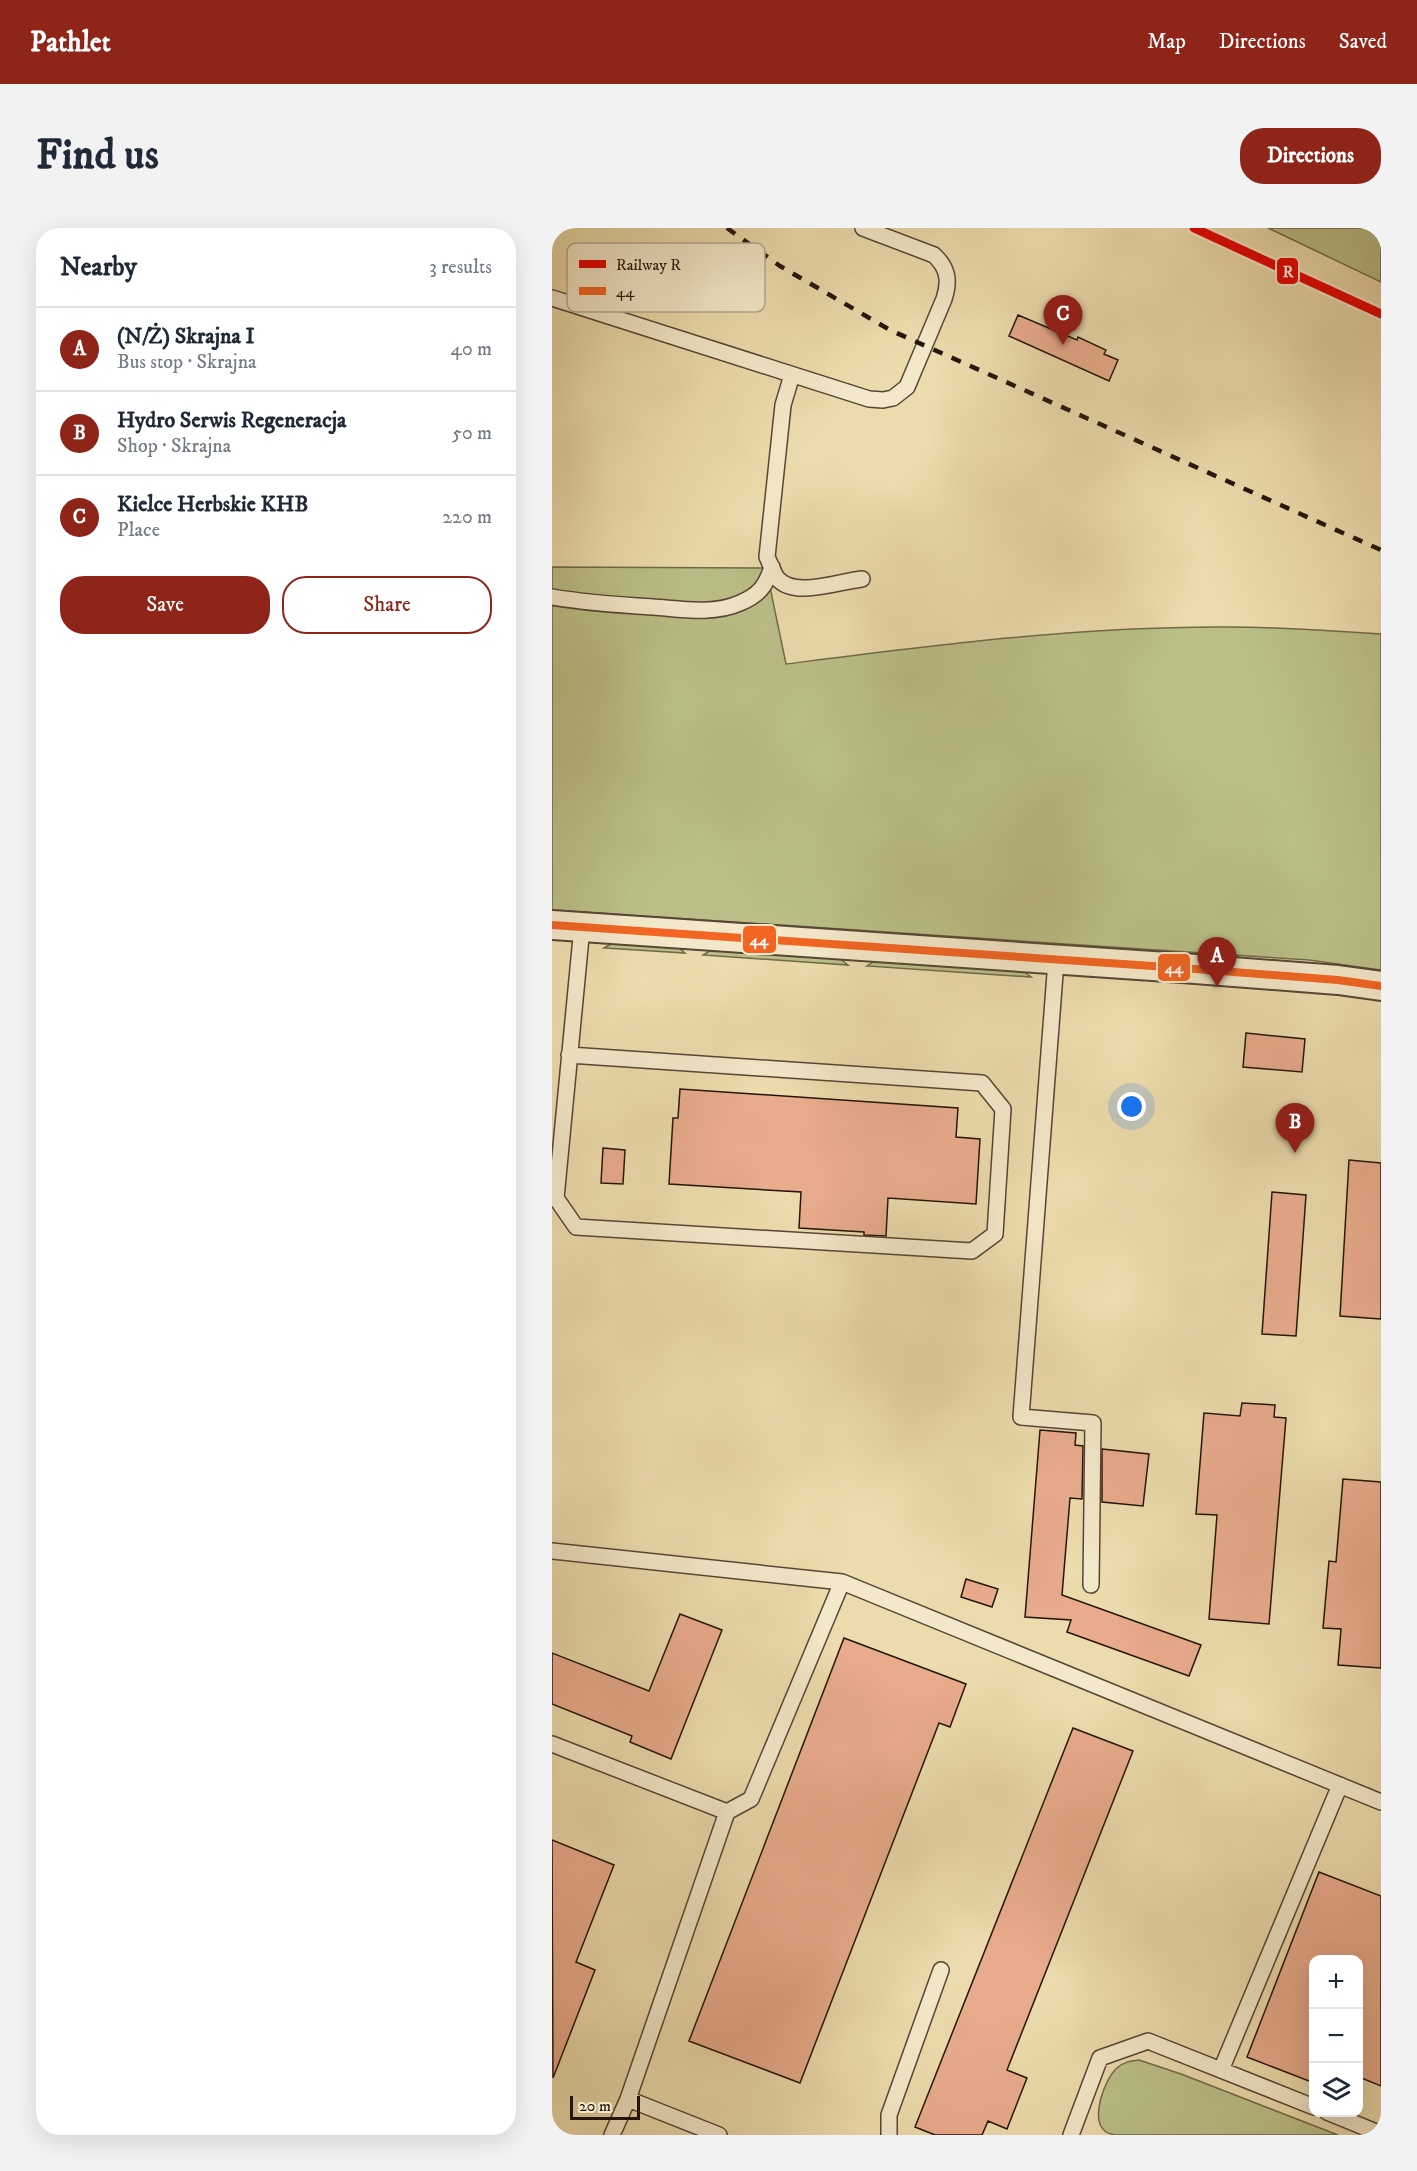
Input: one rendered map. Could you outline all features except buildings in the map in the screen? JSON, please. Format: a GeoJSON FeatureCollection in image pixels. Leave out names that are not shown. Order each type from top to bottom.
{"type":"FeatureCollection","features":[{"type":"Feature","properties":{"kind":"street"},"geometry":{"type":"LineString","coordinates":[[552,925],[1216,971],[1381,986]]}},
{"type":"Feature","properties":{"kind":"lane"},"geometry":{"type":"LineString","coordinates":[[596,312],[869,399],[893,398],[907,387],[944,299],[948,287],[947,274],[942,262],[934,255],[863,228]]}},
{"type":"Feature","properties":{"kind":"lane"},"geometry":{"type":"LineString","coordinates":[[552,298],[567,303]]}},
{"type":"Feature","properties":{"kind":"lane"},"geometry":{"type":"LineString","coordinates":[[792,375],[783,405],[767,557],[777,577],[793,588],[805,589],[862,579]]}},
{"type":"Feature","properties":{"kind":"lane"},"geometry":{"type":"LineString","coordinates":[[552,597],[582,603],[710,610],[739,604],[759,592],[767,583],[772,567]]}},
{"type":"Feature","properties":{"kind":"lane"},"geometry":{"type":"LineString","coordinates":[[569,1055],[982,1083],[1003,1109],[995,1234],[972,1251],[576,1227],[556,1198],[569,1055],[582,927]]}},
{"type":"Feature","properties":{"kind":"lane"},"geometry":{"type":"LineString","coordinates":[[1056,961],[1021,1417],[1093,1423],[1091,1585]]}},
{"type":"Feature","properties":{"kind":"lane"},"geometry":{"type":"LineString","coordinates":[[552,1551],[842,1582],[1381,1802]]}},
{"type":"Feature","properties":{"kind":"lane"},"geometry":{"type":"LineString","coordinates":[[612,2135],[628,2099],[727,1812],[751,1799],[842,1582]]}},
{"type":"Feature","properties":{"kind":"lane"},"geometry":{"type":"LineString","coordinates":[[552,1744],[727,1812]]}},
{"type":"Feature","properties":{"kind":"lane"},"geometry":{"type":"LineString","coordinates":[[1221,2070],[1340,1785]]}},
{"type":"Feature","properties":{"kind":"lane"},"geometry":{"type":"LineString","coordinates":[[890,2135],[889,2115],[941,1970]]}},
{"type":"Feature","properties":{"kind":"lane"},"geometry":{"type":"LineString","coordinates":[[1071,2135],[1100,2058],[1148,2041],[1309,2105]]}},
{"type":"Feature","properties":{"kind":"lane"},"geometry":{"type":"LineString","coordinates":[[628,2099],[719,2135]]}},
{"type":"Feature","properties":{"kind":"lane"},"geometry":{"type":"LineString","coordinates":[[1340,2117],[1381,2134]]}},
{"type":"Feature","properties":{"kind":"green space"},"geometry":{"type":"Polygon","coordinates":[[[1268,228],[1381,228],[1381,282],[1268,228]]]}},
{"type":"Feature","properties":{"kind":"green space"},"geometry":{"type":"Polygon","coordinates":[[[552,567],[766,568],[786,664],[1001,639],[1109,630],[1238,627],[1381,634],[1381,970],[1309,960],[552,910],[552,567]]]}},
{"type":"Feature","properties":{"kind":"green space"},"geometry":{"type":"Polygon","coordinates":[[[619,942],[679,948],[685,953],[604,948],[619,942]]]}},
{"type":"Feature","properties":{"kind":"green space"},"geometry":{"type":"Polygon","coordinates":[[[713,949],[838,957],[848,965],[703,955],[713,949]]]}},
{"type":"Feature","properties":{"kind":"green space"},"geometry":{"type":"Polygon","coordinates":[[[876,960],[1023,971],[1031,977],[867,966],[876,960]]]}},
{"type":"Feature","properties":{"kind":"green space"},"geometry":{"type":"Polygon","coordinates":[[[1139,2060],[1338,2135],[1115,2135],[1108,2133],[1101,2126],[1099,2118],[1104,2089],[1112,2073],[1119,2066],[1139,2060]]]}},
{"type":"Feature","properties":{"kind":"railway"},"geometry":{"type":"LineString","coordinates":[[727,228],[748,243]]}},
{"type":"Feature","properties":{"kind":"railway"},"geometry":{"type":"LineString","coordinates":[[765,255],[890,330],[1381,550]]}},
{"type":"Feature","properties":{"kind":"rail line","name":"R"},"geometry":{"type":"LineString","coordinates":[[1194,228],[1381,314]]}},
{"type":"Feature","properties":{"kind":"transit line","name":"44"},"geometry":{"type":"LineString","coordinates":[[552,925],[1182,968],[1338,980],[1381,986]]}},
{"type":"Feature","properties":{"kind":"place","name":"Kielce Herbskie KHB"},"geometry":{"type":"Point","coordinates":[1063,345]}},
{"type":"Feature","properties":{"kind":"place","name":"(N/Ż) Skrajna I"},"geometry":{"type":"Point","coordinates":[1217,987]}},
{"type":"Feature","properties":{"kind":"place","name":"Hydro Serwis Regeneracja"},"geometry":{"type":"Point","coordinates":[1295,1153]}}]}
